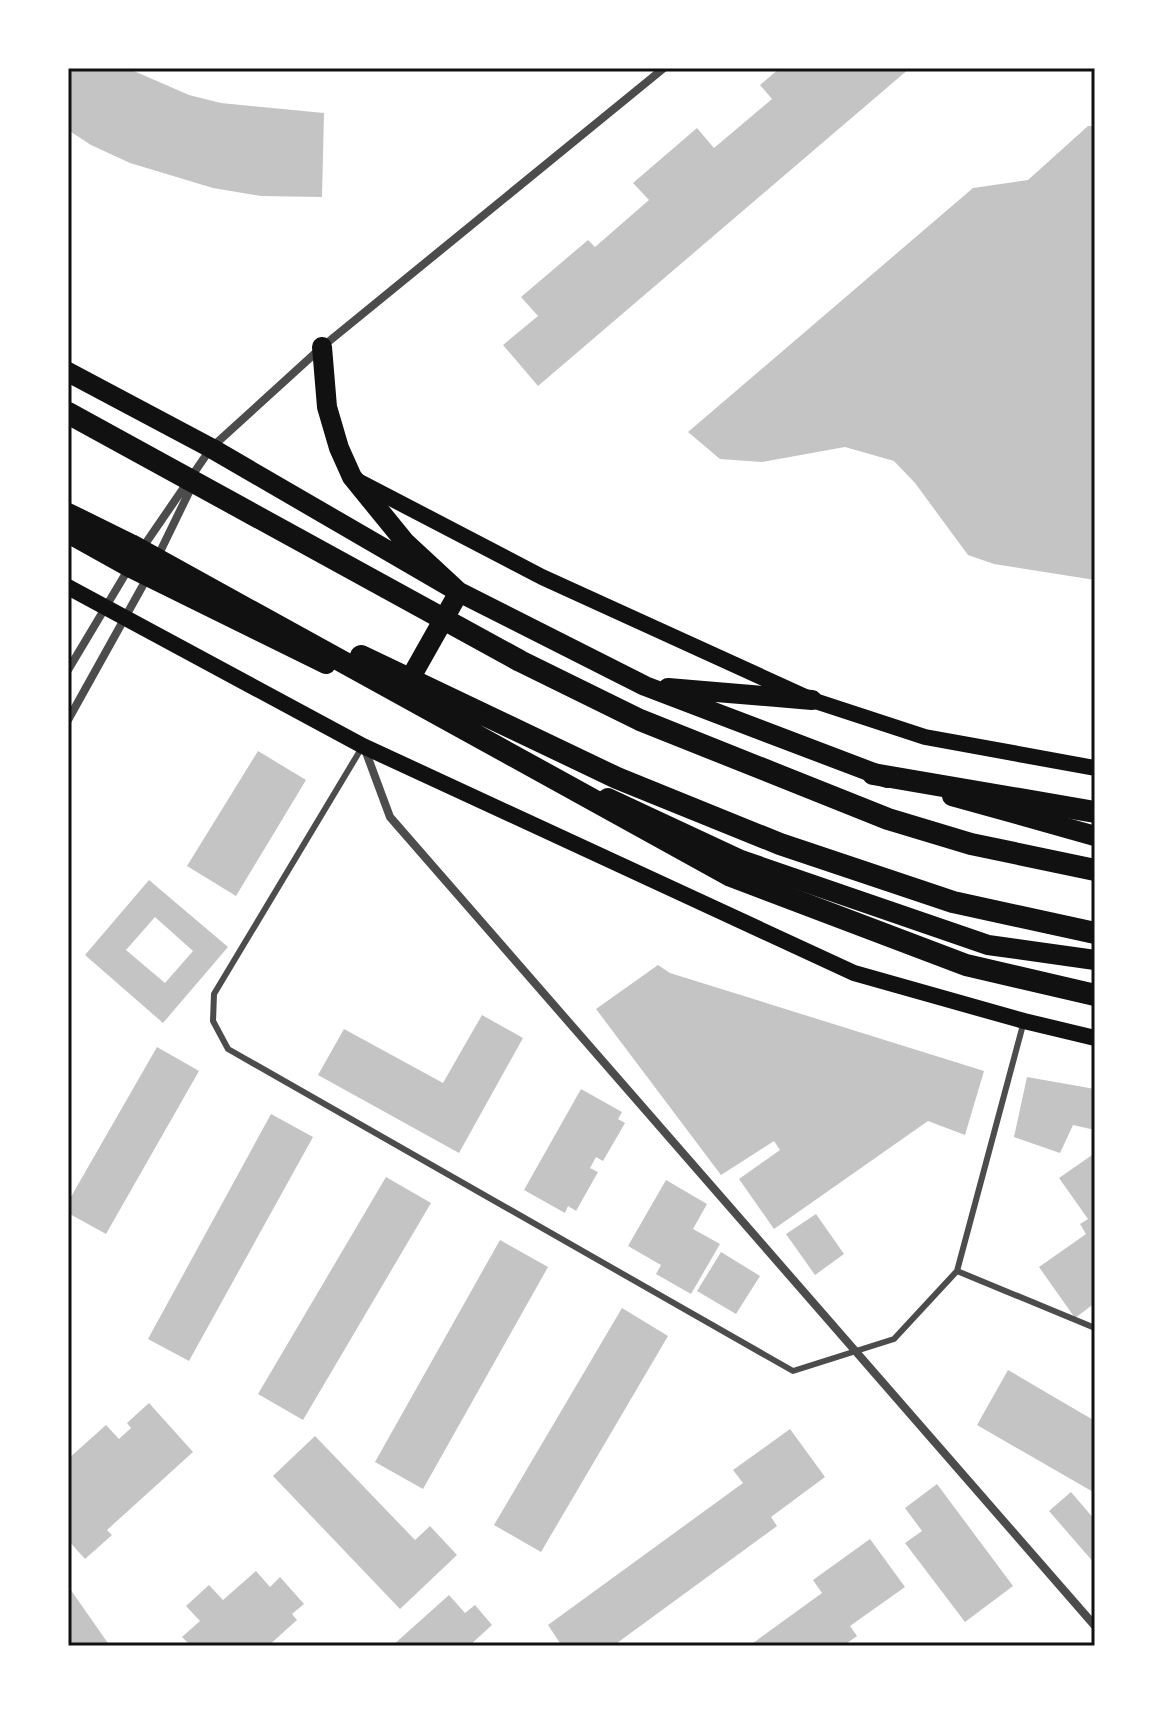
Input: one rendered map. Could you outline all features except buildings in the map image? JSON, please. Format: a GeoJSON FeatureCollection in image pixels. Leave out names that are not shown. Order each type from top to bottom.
{"type":"FeatureCollection","features":[{"type":"Feature","properties":{"kind":"highway"},"geometry":{"type":"LineString","coordinates":[[68,413],[520,661],[640,720],[888,819],[971,844],[1095,870]]}},
{"type":"Feature","properties":{"kind":"highway"},"geometry":{"type":"LineString","coordinates":[[68,511],[130,556],[731,876],[966,965],[1095,995]]}},
{"type":"Feature","properties":{"kind":"highway"},"geometry":{"type":"LineString","coordinates":[[130,556],[617,778],[780,844],[953,902],[1095,933]]}},
{"type":"Feature","properties":{"kind":"highway"},"geometry":{"type":"LineString","coordinates":[[873,774],[1095,812]]}},
{"type":"Feature","properties":{"kind":"main road"},"geometry":{"type":"LineString","coordinates":[[322,347],[327,407],[339,448],[352,477],[405,542],[459,592]]}},
{"type":"Feature","properties":{"kind":"main road"},"geometry":{"type":"LineString","coordinates":[[68,372],[211,448],[459,592],[645,686],[873,774],[1095,836]]}},
{"type":"Feature","properties":{"kind":"main road"},"geometry":{"type":"LineString","coordinates":[[352,477],[542,577],[812,700],[925,737],[1095,768]]}},
{"type":"Feature","properties":{"kind":"main road"},"geometry":{"type":"LineString","coordinates":[[68,533],[130,556],[148,576],[399,700],[741,860],[988,945],[1095,960]]}},
{"type":"Feature","properties":{"kind":"main road"},"geometry":{"type":"LineString","coordinates":[[68,587],[363,746],[854,973],[1095,1038]]}},
{"type":"Feature","properties":{"kind":"main road"},"geometry":{"type":"LineString","coordinates":[[399,700],[459,592]]}},
{"type":"Feature","properties":{"kind":"main road"},"geometry":{"type":"LineString","coordinates":[[645,686],[812,700]]}},
{"type":"Feature","properties":{"kind":"street"},"geometry":{"type":"LineString","coordinates":[[68,670],[130,556],[211,448],[322,347],[664,68]]}},
{"type":"Feature","properties":{"kind":"street"},"geometry":{"type":"LineString","coordinates":[[68,720],[148,576],[211,448]]}},
{"type":"Feature","properties":{"kind":"street"},"geometry":{"type":"LineString","coordinates":[[363,746],[390,817],[1095,1626]]}},
{"type":"Feature","properties":{"kind":"lane"},"geometry":{"type":"LineString","coordinates":[[363,746],[214,994],[213,1021],[228,1049],[793,1371],[894,1339],[957,1271],[1024,1021]]}},
{"type":"Feature","properties":{"kind":"lane"},"geometry":{"type":"LineString","coordinates":[[957,1271],[1095,1328]]}}]}
